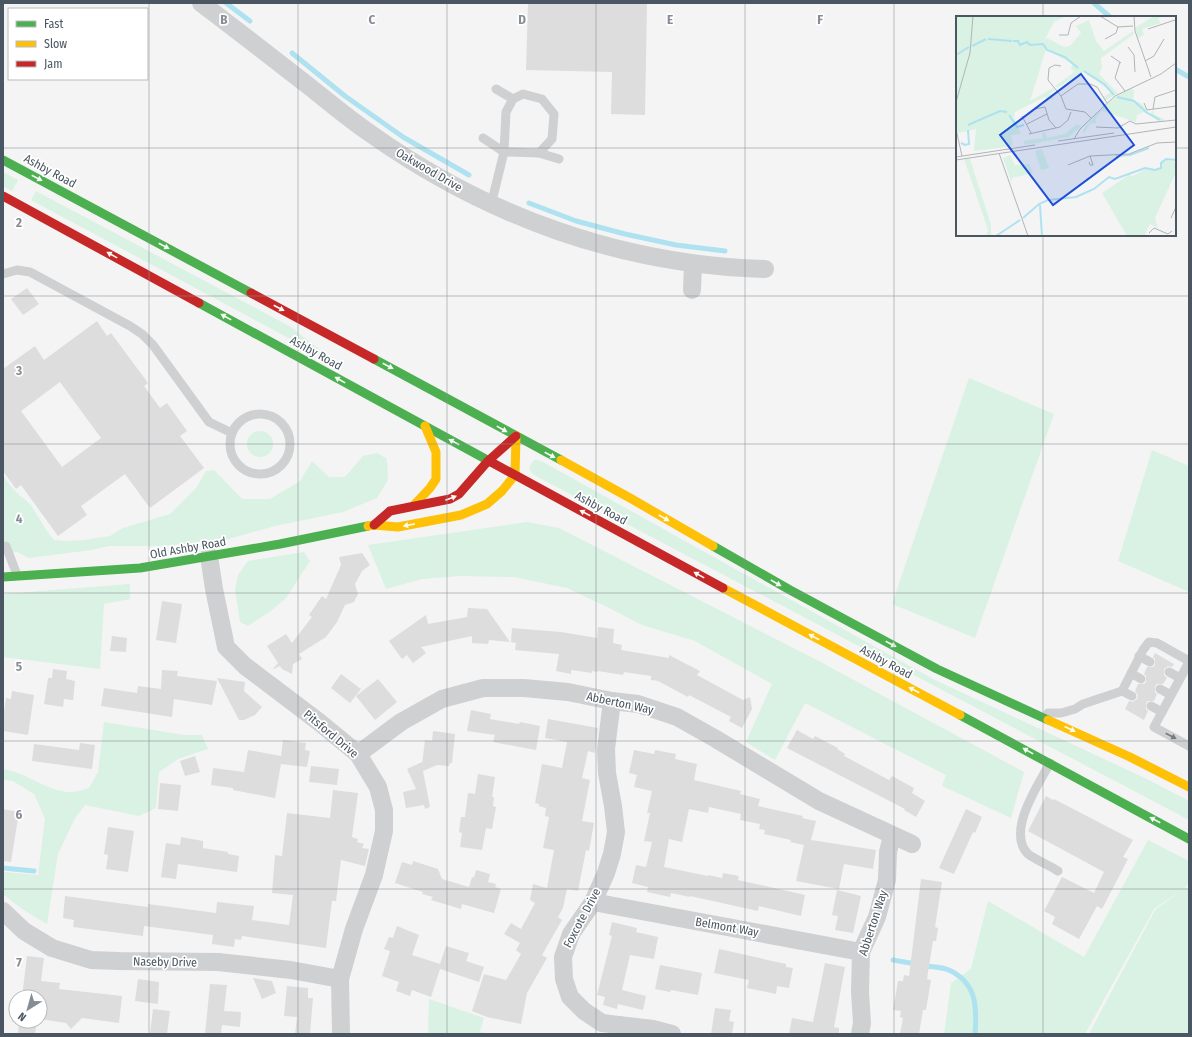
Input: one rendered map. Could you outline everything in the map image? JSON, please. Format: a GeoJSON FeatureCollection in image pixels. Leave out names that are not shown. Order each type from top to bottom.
{"type":"FeatureCollection","features":[{"type":"Feature","properties":{"kind":"main road","name":"Ashby Road"},"geometry":{"type":"LineString","coordinates":[[3,160],[630,498],[790,590],[937,669],[1034,713],[1189,787]]}},
{"type":"Feature","properties":{"kind":"main road","name":"Ashby Road"},"geometry":{"type":"LineString","coordinates":[[3,196],[488,461],[1189,839]]}},
{"type":"Feature","properties":{"kind":"main road"},"geometry":{"type":"LineString","coordinates":[[413,506],[430,488],[436,479],[436,452],[425,426]]}},
{"type":"Feature","properties":{"kind":"main road","name":"Old Ashby Road"},"geometry":{"type":"LineString","coordinates":[[374,525],[390,511],[450,499],[459,494],[488,461],[516,436]]}},
{"type":"Feature","properties":{"kind":"main road"},"geometry":{"type":"LineString","coordinates":[[515,475],[516,436]]}},
{"type":"Feature","properties":{"kind":"main road","name":"Old Ashby Road"},"geometry":{"type":"LineString","coordinates":[[3,577],[140,568],[280,544],[374,525],[398,527],[461,515],[487,504],[502,491],[515,475]]}},
{"type":"Feature","properties":{"kind":"street","name":"Oakwood Drive"},"geometry":{"type":"LineString","coordinates":[[201,3],[371,134],[423,168],[491,205],[556,231],[620,250],[693,264],[765,269]]}},
{"type":"Feature","properties":{"kind":"street"},"geometry":{"type":"LineString","coordinates":[[692,290],[693,264]]}},
{"type":"Feature","properties":{"kind":"street","name":"Pitsford Drive"},"geometry":{"type":"LineString","coordinates":[[209,556],[214,590],[226,647],[244,666],[319,722],[358,754],[378,787],[384,810],[384,831],[374,875],[354,929],[340,979],[341,1034]]}},
{"type":"Feature","properties":{"kind":"street","name":"Abberton Way"},"geometry":{"type":"LineString","coordinates":[[358,754],[402,722],[442,699],[483,688],[524,688],[568,692],[612,701],[638,704],[677,717],[819,801],[912,844]]}},
{"type":"Feature","properties":{"kind":"street","name":"Foxcote Drive"},"geometry":{"type":"LineString","coordinates":[[612,701],[606,749],[607,774],[616,832],[612,854],[593,902],[571,934],[563,957],[564,979],[570,997],[584,1012],[602,1023],[654,1022],[672,1034]]}},
{"type":"Feature","properties":{"kind":"street","name":"Abberton Way"},"geometry":{"type":"LineString","coordinates":[[860,1034],[862,1023],[860,992],[861,952],[877,917],[887,880],[888,852],[892,836]]}},
{"type":"Feature","properties":{"kind":"street","name":"Belmont Way"},"geometry":{"type":"LineString","coordinates":[[593,902],[861,952]]}},
{"type":"Feature","properties":{"kind":"street","name":"Naseby Drive"},"geometry":{"type":"LineString","coordinates":[[3,911],[24,931],[52,948],[91,960],[218,962],[290,970],[340,979]]}},
{"type":"Feature","properties":{"kind":"lane"},"geometry":{"type":"LineString","coordinates":[[496,89],[513,99]]}},
{"type":"Feature","properties":{"kind":"lane"},"geometry":{"type":"LineString","coordinates":[[491,205],[504,152],[506,112],[513,99],[523,94],[542,99],[554,114],[552,139],[539,153]]}},
{"type":"Feature","properties":{"kind":"lane"},"geometry":{"type":"LineString","coordinates":[[484,138],[504,152],[539,153],[559,159]]}},
{"type":"Feature","properties":{"kind":"lane"},"geometry":{"type":"LineString","coordinates":[[3,274],[17,270],[30,272],[142,334],[152,345],[209,422],[232,433]]}},
{"type":"Feature","properties":{"kind":"lane"},"geometry":{"type":"LineString","coordinates":[[259,413],[272,415],[283,423],[289,434],[289,454],[282,465],[270,472],[264,474],[251,473],[239,466],[232,455],[230,440],[232,433],[240,420],[246,417],[259,413]]}},
{"type":"Feature","properties":{"kind":"lane"},"geometry":{"type":"LineString","coordinates":[[6,546],[17,575]]}},
{"type":"Feature","properties":{"kind":"lane"},"geometry":{"type":"LineString","coordinates":[[1034,713],[1061,713],[1122,691],[1145,646],[1149,642],[1153,642],[1189,662],[1154,727],[1189,746]]}},
{"type":"Feature","properties":{"kind":"lane"},"geometry":{"type":"LineString","coordinates":[[1139,656],[1150,662]]}},
{"type":"Feature","properties":{"kind":"lane"},"geometry":{"type":"LineString","coordinates":[[1169,672],[1180,678]]}},
{"type":"Feature","properties":{"kind":"lane"},"geometry":{"type":"LineString","coordinates":[[1131,673],[1141,679]]}},
{"type":"Feature","properties":{"kind":"lane"},"geometry":{"type":"LineString","coordinates":[[1160,689],[1171,695]]}},
{"type":"Feature","properties":{"kind":"lane"},"geometry":{"type":"LineString","coordinates":[[1122,691],[1132,696]]}},
{"type":"Feature","properties":{"kind":"lane"},"geometry":{"type":"LineString","coordinates":[[1151,706],[1162,712]]}},
{"type":"Feature","properties":{"kind":"lane"},"geometry":{"type":"LineString","coordinates":[[1050,763],[1031,799],[1020,826],[1020,842],[1029,854],[1058,871]]}},
{"type":"Feature","properties":{"kind":"green space"},"geometry":{"type":"Polygon","coordinates":[[[3,172],[18,180],[12,191],[3,186],[3,172]]]}},
{"type":"Feature","properties":{"kind":"green space"},"geometry":{"type":"Polygon","coordinates":[[[36,191],[291,327],[339,365],[31,200],[36,191]]]}},
{"type":"Feature","properties":{"kind":"green space"},"geometry":{"type":"Polygon","coordinates":[[[969,378],[1054,414],[975,638],[892,604],[969,378]]]}},
{"type":"Feature","properties":{"kind":"green space"},"geometry":{"type":"Polygon","coordinates":[[[260,431],[269,435],[273,444],[269,453],[260,457],[251,453],[247,444],[251,435],[260,431]]]}},
{"type":"Feature","properties":{"kind":"green space"},"geometry":{"type":"Polygon","coordinates":[[[1152,450],[1189,466],[1189,592],[1118,561],[1152,450]]]}},
{"type":"Feature","properties":{"kind":"green space"},"geometry":{"type":"Polygon","coordinates":[[[377,453],[387,459],[388,480],[377,498],[343,512],[275,526],[229,539],[164,546],[109,546],[92,550],[29,558],[17,552],[4,554],[5,556],[3,556],[3,476],[15,491],[31,505],[54,540],[84,540],[110,536],[123,528],[170,514],[196,488],[206,471],[214,470],[242,499],[270,499],[300,481],[312,461],[329,477],[345,477],[363,456],[377,453]]]}},
{"type":"Feature","properties":{"kind":"green space"},"geometry":{"type":"Polygon","coordinates":[[[534,460],[543,462],[935,680],[1149,780],[1189,801],[1189,820],[534,475],[529,467],[534,460]]]}},
{"type":"Feature","properties":{"kind":"green space"},"geometry":{"type":"Polygon","coordinates":[[[527,522],[559,528],[815,659],[1024,772],[1011,818],[942,786],[946,775],[805,703],[775,760],[746,742],[772,684],[695,641],[642,625],[567,588],[514,577],[460,576],[422,579],[386,589],[368,545],[527,522]]]}},
{"type":"Feature","properties":{"kind":"green space"},"geometry":{"type":"Polygon","coordinates":[[[304,552],[310,561],[286,598],[271,611],[248,626],[240,622],[235,590],[238,575],[248,561],[304,552]]]}},
{"type":"Feature","properties":{"kind":"green space"},"geometry":{"type":"Polygon","coordinates":[[[130,584],[130,599],[104,604],[100,669],[3,657],[3,594],[130,584]]]}},
{"type":"Feature","properties":{"kind":"green space"},"geometry":{"type":"Polygon","coordinates":[[[104,722],[184,735],[202,735],[208,749],[178,759],[159,772],[156,808],[139,816],[85,805],[75,818],[58,854],[47,924],[24,910],[3,894],[3,872],[38,875],[45,819],[34,794],[13,781],[3,780],[3,769],[19,773],[50,788],[67,792],[89,788],[98,772],[104,722]]]}},
{"type":"Feature","properties":{"kind":"green space"},"geometry":{"type":"Polygon","coordinates":[[[1148,840],[1189,861],[1189,881],[1185,888],[1189,889],[1189,1034],[1089,1034],[1155,910],[1184,888],[1154,909],[1085,1034],[944,1034],[951,983],[971,969],[988,901],[1084,957],[1148,840]]]}},
{"type":"Feature","properties":{"kind":"green space"},"geometry":{"type":"Polygon","coordinates":[[[429,999],[484,1018],[480,1032],[489,1034],[428,1034],[429,999]]]}},
{"type":"Feature","properties":{"kind":"building"},"geometry":{"type":"Polygon","coordinates":[[[528,3],[647,3],[645,115],[611,114],[612,72],[526,70],[528,3]]]}},
{"type":"Feature","properties":{"kind":"building"},"geometry":{"type":"Polygon","coordinates":[[[27,288],[39,304],[23,315],[11,299],[27,288]]]}},
{"type":"Feature","properties":{"kind":"building"},"geometry":{"type":"Polygon","coordinates":[[[97,321],[107,336],[111,333],[148,383],[144,386],[160,408],[167,403],[187,431],[180,436],[204,468],[150,508],[125,474],[81,506],[87,515],[58,536],[21,485],[16,489],[3,471],[3,369],[35,346],[44,360],[97,321]],[[60,382],[21,411],[62,467],[101,438],[60,382]]]}},
{"type":"Feature","properties":{"kind":"building"},"geometry":{"type":"Polygon","coordinates":[[[362,553],[370,565],[362,571],[355,584],[358,594],[354,602],[345,605],[337,622],[326,637],[299,654],[302,659],[293,664],[292,674],[282,669],[280,666],[273,669],[278,663],[267,646],[286,634],[292,643],[312,617],[309,615],[322,596],[326,599],[341,565],[339,557],[362,553]]]}},
{"type":"Feature","properties":{"kind":"building"},"geometry":{"type":"Polygon","coordinates":[[[162,601],[182,604],[176,643],[156,640],[162,601]]]}},
{"type":"Feature","properties":{"kind":"building"},"geometry":{"type":"Polygon","coordinates":[[[468,608],[487,609],[510,642],[489,640],[488,644],[472,643],[472,636],[421,647],[426,653],[413,663],[407,655],[402,659],[389,641],[426,615],[428,624],[467,617],[468,608]]]}},
{"type":"Feature","properties":{"kind":"building"},"geometry":{"type":"Polygon","coordinates":[[[598,627],[614,629],[613,643],[622,645],[621,650],[669,658],[669,655],[700,671],[697,675],[743,700],[750,697],[752,709],[742,728],[729,721],[731,717],[689,695],[688,697],[658,681],[651,680],[651,676],[624,672],[623,675],[598,671],[592,671],[592,673],[571,670],[571,674],[556,671],[559,654],[515,650],[516,643],[511,642],[512,628],[561,632],[597,638],[598,627]]]}},
{"type":"Feature","properties":{"kind":"building"},"geometry":{"type":"Polygon","coordinates":[[[112,636],[127,638],[126,652],[110,651],[112,636]]]}},
{"type":"Feature","properties":{"kind":"building"},"geometry":{"type":"Polygon","coordinates":[[[1155,653],[1174,664],[1172,667],[1168,666],[1164,669],[1164,675],[1167,678],[1163,684],[1157,684],[1155,686],[1155,692],[1157,694],[1154,701],[1148,701],[1146,703],[1146,709],[1148,711],[1144,720],[1125,709],[1129,701],[1133,702],[1137,699],[1138,695],[1135,691],[1138,684],[1144,684],[1146,682],[1146,676],[1144,674],[1147,667],[1153,667],[1155,665],[1155,659],[1153,657],[1155,653]]]}},
{"type":"Feature","properties":{"kind":"building"},"geometry":{"type":"Polygon","coordinates":[[[53,669],[67,671],[66,679],[75,681],[73,700],[64,699],[63,707],[44,704],[48,678],[52,678],[53,669]]]}},
{"type":"Feature","properties":{"kind":"building"},"geometry":{"type":"Polygon","coordinates":[[[162,670],[178,671],[177,676],[217,681],[212,705],[174,699],[172,717],[101,706],[104,688],[137,693],[138,686],[161,689],[162,670]]]}},
{"type":"Feature","properties":{"kind":"building"},"geometry":{"type":"Polygon","coordinates":[[[341,674],[361,689],[350,703],[331,688],[341,674]]]}},
{"type":"Feature","properties":{"kind":"building"},"geometry":{"type":"Polygon","coordinates":[[[217,678],[245,682],[244,691],[262,707],[255,715],[244,720],[239,720],[217,678]]]}},
{"type":"Feature","properties":{"kind":"building"},"geometry":{"type":"Polygon","coordinates":[[[378,679],[397,702],[375,720],[356,696],[378,679]]]}},
{"type":"Feature","properties":{"kind":"building"},"geometry":{"type":"Polygon","coordinates":[[[12,691],[34,695],[28,735],[3,731],[6,698],[11,699],[12,691]]]}},
{"type":"Feature","properties":{"kind":"building"},"geometry":{"type":"Polygon","coordinates":[[[471,710],[491,714],[490,719],[540,726],[536,750],[493,742],[495,735],[467,731],[471,710]]]}},
{"type":"Feature","properties":{"kind":"building"},"geometry":{"type":"Polygon","coordinates":[[[548,719],[598,728],[595,753],[588,751],[582,778],[590,780],[582,821],[594,823],[589,851],[586,850],[578,891],[567,889],[563,908],[558,917],[562,920],[542,955],[547,958],[527,993],[521,1024],[487,1017],[472,1011],[484,974],[506,980],[521,954],[516,950],[520,943],[504,934],[511,923],[521,929],[535,903],[530,900],[533,884],[547,888],[554,850],[543,848],[549,817],[545,816],[546,808],[535,803],[542,764],[562,768],[567,742],[545,738],[548,719]]]}},
{"type":"Feature","properties":{"kind":"building"},"geometry":{"type":"Polygon","coordinates":[[[797,730],[813,739],[815,736],[838,748],[837,749],[845,754],[844,756],[889,780],[892,776],[914,788],[912,793],[925,801],[916,817],[904,810],[905,809],[787,748],[797,730]]]}},
{"type":"Feature","properties":{"kind":"building"},"geometry":{"type":"Polygon","coordinates":[[[433,731],[455,734],[452,763],[450,763],[449,766],[437,765],[423,771],[430,807],[425,809],[424,805],[406,808],[403,792],[416,789],[407,769],[422,762],[422,765],[425,740],[432,741],[433,731]]]}},
{"type":"Feature","properties":{"kind":"building"},"geometry":{"type":"Polygon","coordinates":[[[283,740],[306,743],[305,750],[310,751],[307,767],[281,764],[275,798],[233,790],[233,788],[211,785],[213,768],[244,772],[248,750],[281,756],[283,740]]]}},
{"type":"Feature","properties":{"kind":"building"},"geometry":{"type":"Polygon","coordinates":[[[80,743],[95,745],[92,769],[32,761],[34,744],[79,750],[80,743]]]}},
{"type":"Feature","properties":{"kind":"building"},"geometry":{"type":"Polygon","coordinates":[[[634,750],[654,754],[655,750],[676,754],[675,759],[697,764],[694,780],[741,791],[740,794],[760,799],[758,806],[803,816],[802,818],[816,821],[811,840],[876,850],[873,869],[844,864],[839,889],[796,881],[804,845],[790,842],[791,840],[764,834],[765,830],[759,829],[760,824],[740,820],[741,814],[709,807],[708,813],[689,809],[682,842],[669,839],[664,867],[722,878],[723,873],[739,876],[738,880],[805,895],[801,916],[759,906],[758,911],[690,896],[671,893],[670,897],[647,892],[648,887],[632,883],[636,865],[646,867],[652,842],[644,841],[650,813],[647,813],[652,791],[634,787],[637,775],[629,773],[634,750]]]}},
{"type":"Feature","properties":{"kind":"building"},"geometry":{"type":"Polygon","coordinates":[[[195,756],[200,772],[185,776],[180,761],[195,756]]]}},
{"type":"Feature","properties":{"kind":"building"},"geometry":{"type":"Polygon","coordinates":[[[311,766],[339,769],[337,785],[309,782],[311,766]]]}},
{"type":"Feature","properties":{"kind":"building"},"geometry":{"type":"Polygon","coordinates":[[[478,774],[495,777],[492,797],[494,797],[493,806],[496,807],[492,829],[486,828],[482,850],[460,847],[462,833],[459,832],[461,817],[465,817],[468,793],[475,794],[478,774]]]}},
{"type":"Feature","properties":{"kind":"building"},"geometry":{"type":"Polygon","coordinates":[[[160,783],[181,785],[178,811],[158,809],[160,783]]]}},
{"type":"Feature","properties":{"kind":"building"},"geometry":{"type":"Polygon","coordinates":[[[333,790],[358,793],[352,837],[358,839],[357,842],[364,844],[362,848],[369,849],[365,866],[341,860],[336,901],[332,901],[326,948],[242,936],[241,940],[235,939],[234,947],[212,944],[213,935],[144,926],[143,936],[73,927],[74,920],[63,918],[65,896],[148,907],[148,904],[216,913],[217,902],[254,906],[252,920],[289,925],[293,895],[272,893],[275,855],[282,856],[287,813],[330,818],[333,790]]]}},
{"type":"Feature","properties":{"kind":"building"},"geometry":{"type":"Polygon","coordinates":[[[1046,796],[1133,840],[1123,857],[1128,859],[1102,909],[1097,906],[1079,939],[1052,924],[1055,917],[1044,911],[1062,877],[1094,893],[1104,872],[1028,831],[1046,796]]]}},
{"type":"Feature","properties":{"kind":"building"},"geometry":{"type":"Polygon","coordinates":[[[3,809],[19,812],[11,862],[3,861],[3,809]]]}},
{"type":"Feature","properties":{"kind":"building"},"geometry":{"type":"Polygon","coordinates":[[[966,809],[982,817],[975,833],[973,832],[954,874],[939,868],[966,809]]]}},
{"type":"Feature","properties":{"kind":"building"},"geometry":{"type":"Polygon","coordinates":[[[108,827],[134,831],[128,872],[106,869],[108,855],[104,854],[108,827]]]}},
{"type":"Feature","properties":{"kind":"building"},"geometry":{"type":"Polygon","coordinates":[[[181,837],[203,841],[203,848],[228,852],[228,854],[239,856],[237,872],[178,864],[176,879],[161,877],[166,843],[180,845],[181,837]]]}},
{"type":"Feature","properties":{"kind":"building"},"geometry":{"type":"Polygon","coordinates":[[[413,861],[438,869],[442,879],[469,887],[476,870],[490,874],[488,882],[496,884],[495,887],[501,889],[494,913],[462,904],[461,909],[431,900],[433,897],[422,894],[423,892],[395,883],[402,862],[412,865],[413,861]]]}},
{"type":"Feature","properties":{"kind":"building"},"geometry":{"type":"Polygon","coordinates":[[[921,879],[942,882],[935,927],[938,928],[936,941],[933,941],[927,979],[931,980],[926,1010],[923,1010],[919,1034],[900,1034],[903,1018],[900,1017],[901,1011],[893,1010],[898,981],[903,981],[904,975],[909,976],[921,879]]]}},
{"type":"Feature","properties":{"kind":"building"},"geometry":{"type":"Polygon","coordinates":[[[837,890],[861,896],[853,933],[835,930],[838,916],[832,915],[837,890]]]}},
{"type":"Feature","properties":{"kind":"building"},"geometry":{"type":"Polygon","coordinates":[[[612,922],[637,928],[636,932],[658,937],[654,959],[630,955],[622,990],[646,996],[643,1010],[618,1004],[617,1009],[603,1005],[605,997],[597,995],[612,936],[609,935],[612,922]]]}},
{"type":"Feature","properties":{"kind":"building"},"geometry":{"type":"Polygon","coordinates":[[[397,926],[419,935],[412,955],[440,964],[446,946],[469,953],[466,961],[484,967],[479,982],[440,969],[431,997],[412,990],[410,996],[396,991],[399,982],[382,976],[390,951],[384,949],[389,937],[393,938],[397,926]]]}},
{"type":"Feature","properties":{"kind":"building"},"geometry":{"type":"Polygon","coordinates":[[[719,949],[786,964],[786,967],[793,968],[789,988],[777,986],[776,994],[747,988],[749,980],[714,973],[719,949]]]}},
{"type":"Feature","properties":{"kind":"building"},"geometry":{"type":"Polygon","coordinates":[[[27,956],[44,958],[41,981],[60,983],[59,989],[122,996],[119,1023],[82,1018],[71,1029],[66,1023],[48,1020],[48,989],[23,989],[27,956]]]}},
{"type":"Feature","properties":{"kind":"building"},"geometry":{"type":"Polygon","coordinates":[[[825,963],[845,967],[834,1027],[839,1028],[839,1034],[789,1034],[792,1018],[813,1022],[825,963]]]}},
{"type":"Feature","properties":{"kind":"building"},"geometry":{"type":"Polygon","coordinates":[[[660,965],[702,973],[698,995],[671,990],[670,992],[655,989],[660,965]]]}},
{"type":"Feature","properties":{"kind":"building"},"geometry":{"type":"Polygon","coordinates":[[[253,978],[272,981],[276,993],[262,999],[253,978]]]}},
{"type":"Feature","properties":{"kind":"building"},"geometry":{"type":"Polygon","coordinates":[[[138,979],[159,982],[158,1004],[135,1001],[138,979]]]}},
{"type":"Feature","properties":{"kind":"building"},"geometry":{"type":"Polygon","coordinates":[[[210,984],[227,985],[224,1011],[241,1012],[240,1027],[222,1025],[221,1034],[205,1034],[210,984]]]}},
{"type":"Feature","properties":{"kind":"building"},"geometry":{"type":"Polygon","coordinates":[[[287,986],[308,988],[308,998],[313,998],[310,1034],[295,1034],[297,1017],[284,1016],[287,986]]]}},
{"type":"Feature","properties":{"kind":"building"},"geometry":{"type":"Polygon","coordinates":[[[715,1008],[731,1010],[729,1021],[734,1022],[732,1034],[711,1034],[715,1008]]]}},
{"type":"Feature","properties":{"kind":"building"},"geometry":{"type":"Polygon","coordinates":[[[153,1009],[170,1011],[167,1034],[150,1034],[153,1009]]]}},
{"type":"Feature","properties":{"kind":"building"},"geometry":{"type":"Polygon","coordinates":[[[18,1029],[36,1029],[35,1034],[18,1034],[18,1029]]]}},
{"type":"Feature","properties":{"kind":"waterway"},"geometry":{"type":"LineString","coordinates":[[226,3],[250,21]]}},
{"type":"Feature","properties":{"kind":"waterway"},"geometry":{"type":"LineString","coordinates":[[1094,3],[1109,16]]}},
{"type":"Feature","properties":{"kind":"waterway"},"geometry":{"type":"LineString","coordinates":[[292,53],[345,96],[403,137],[469,175]]}},
{"type":"Feature","properties":{"kind":"waterway"},"geometry":{"type":"LineString","coordinates":[[1176,70],[1189,77]]}},
{"type":"Feature","properties":{"kind":"waterway"},"geometry":{"type":"LineString","coordinates":[[529,203],[576,221],[625,234],[676,245],[725,251]]}},
{"type":"Feature","properties":{"kind":"waterway"},"geometry":{"type":"LineString","coordinates":[[3,868],[34,871]]}},
{"type":"Feature","properties":{"kind":"waterway"},"geometry":{"type":"LineString","coordinates":[[893,960],[916,964]]}},
{"type":"Feature","properties":{"kind":"waterway"},"geometry":{"type":"LineString","coordinates":[[924,966],[948,970],[960,976],[966,983],[974,998],[976,1015],[975,1034]]}},
{"type":"Feature","properties":{"kind":"traffic: fast"},"geometry":{"type":"LineString","coordinates":[[3,160],[251,293]]}},
{"type":"Feature","properties":{"kind":"traffic: fast"},"geometry":{"type":"LineString","coordinates":[[199,303],[491,462]]}},
{"type":"Feature","properties":{"kind":"traffic: fast"},"geometry":{"type":"LineString","coordinates":[[374,359],[561,460]]}},
{"type":"Feature","properties":{"kind":"traffic: fast"},"geometry":{"type":"LineString","coordinates":[[3,577],[140,568],[280,544],[368,526]]}},
{"type":"Feature","properties":{"kind":"traffic: fast"},"geometry":{"type":"LineString","coordinates":[[713,546],[790,590],[937,669],[1048,720]]}},
{"type":"Feature","properties":{"kind":"traffic: fast"},"geometry":{"type":"LineString","coordinates":[[960,715],[1189,839]]}},
{"type":"Feature","properties":{"kind":"traffic: slow"},"geometry":{"type":"LineString","coordinates":[[413,506],[430,488],[436,479],[436,452],[425,426]]}},
{"type":"Feature","properties":{"kind":"traffic: slow"},"geometry":{"type":"LineString","coordinates":[[368,526],[398,527],[461,515],[487,504],[502,491],[515,475],[516,436]]}},
{"type":"Feature","properties":{"kind":"traffic: slow"},"geometry":{"type":"LineString","coordinates":[[561,460],[713,546]]}},
{"type":"Feature","properties":{"kind":"traffic: slow"},"geometry":{"type":"LineString","coordinates":[[723,588],[960,715]]}},
{"type":"Feature","properties":{"kind":"traffic: slow"},"geometry":{"type":"LineString","coordinates":[[1048,720],[1130,757],[1189,787]]}},
{"type":"Feature","properties":{"kind":"traffic: jam"},"geometry":{"type":"LineString","coordinates":[[3,196],[199,303]]}},
{"type":"Feature","properties":{"kind":"traffic: jam"},"geometry":{"type":"LineString","coordinates":[[251,293],[374,359]]}},
{"type":"Feature","properties":{"kind":"traffic: jam"},"geometry":{"type":"LineString","coordinates":[[374,525],[390,511],[450,499],[459,494],[488,461],[516,436]]}},
{"type":"Feature","properties":{"kind":"traffic: jam"},"geometry":{"type":"LineString","coordinates":[[491,462],[723,588]]}}]}
